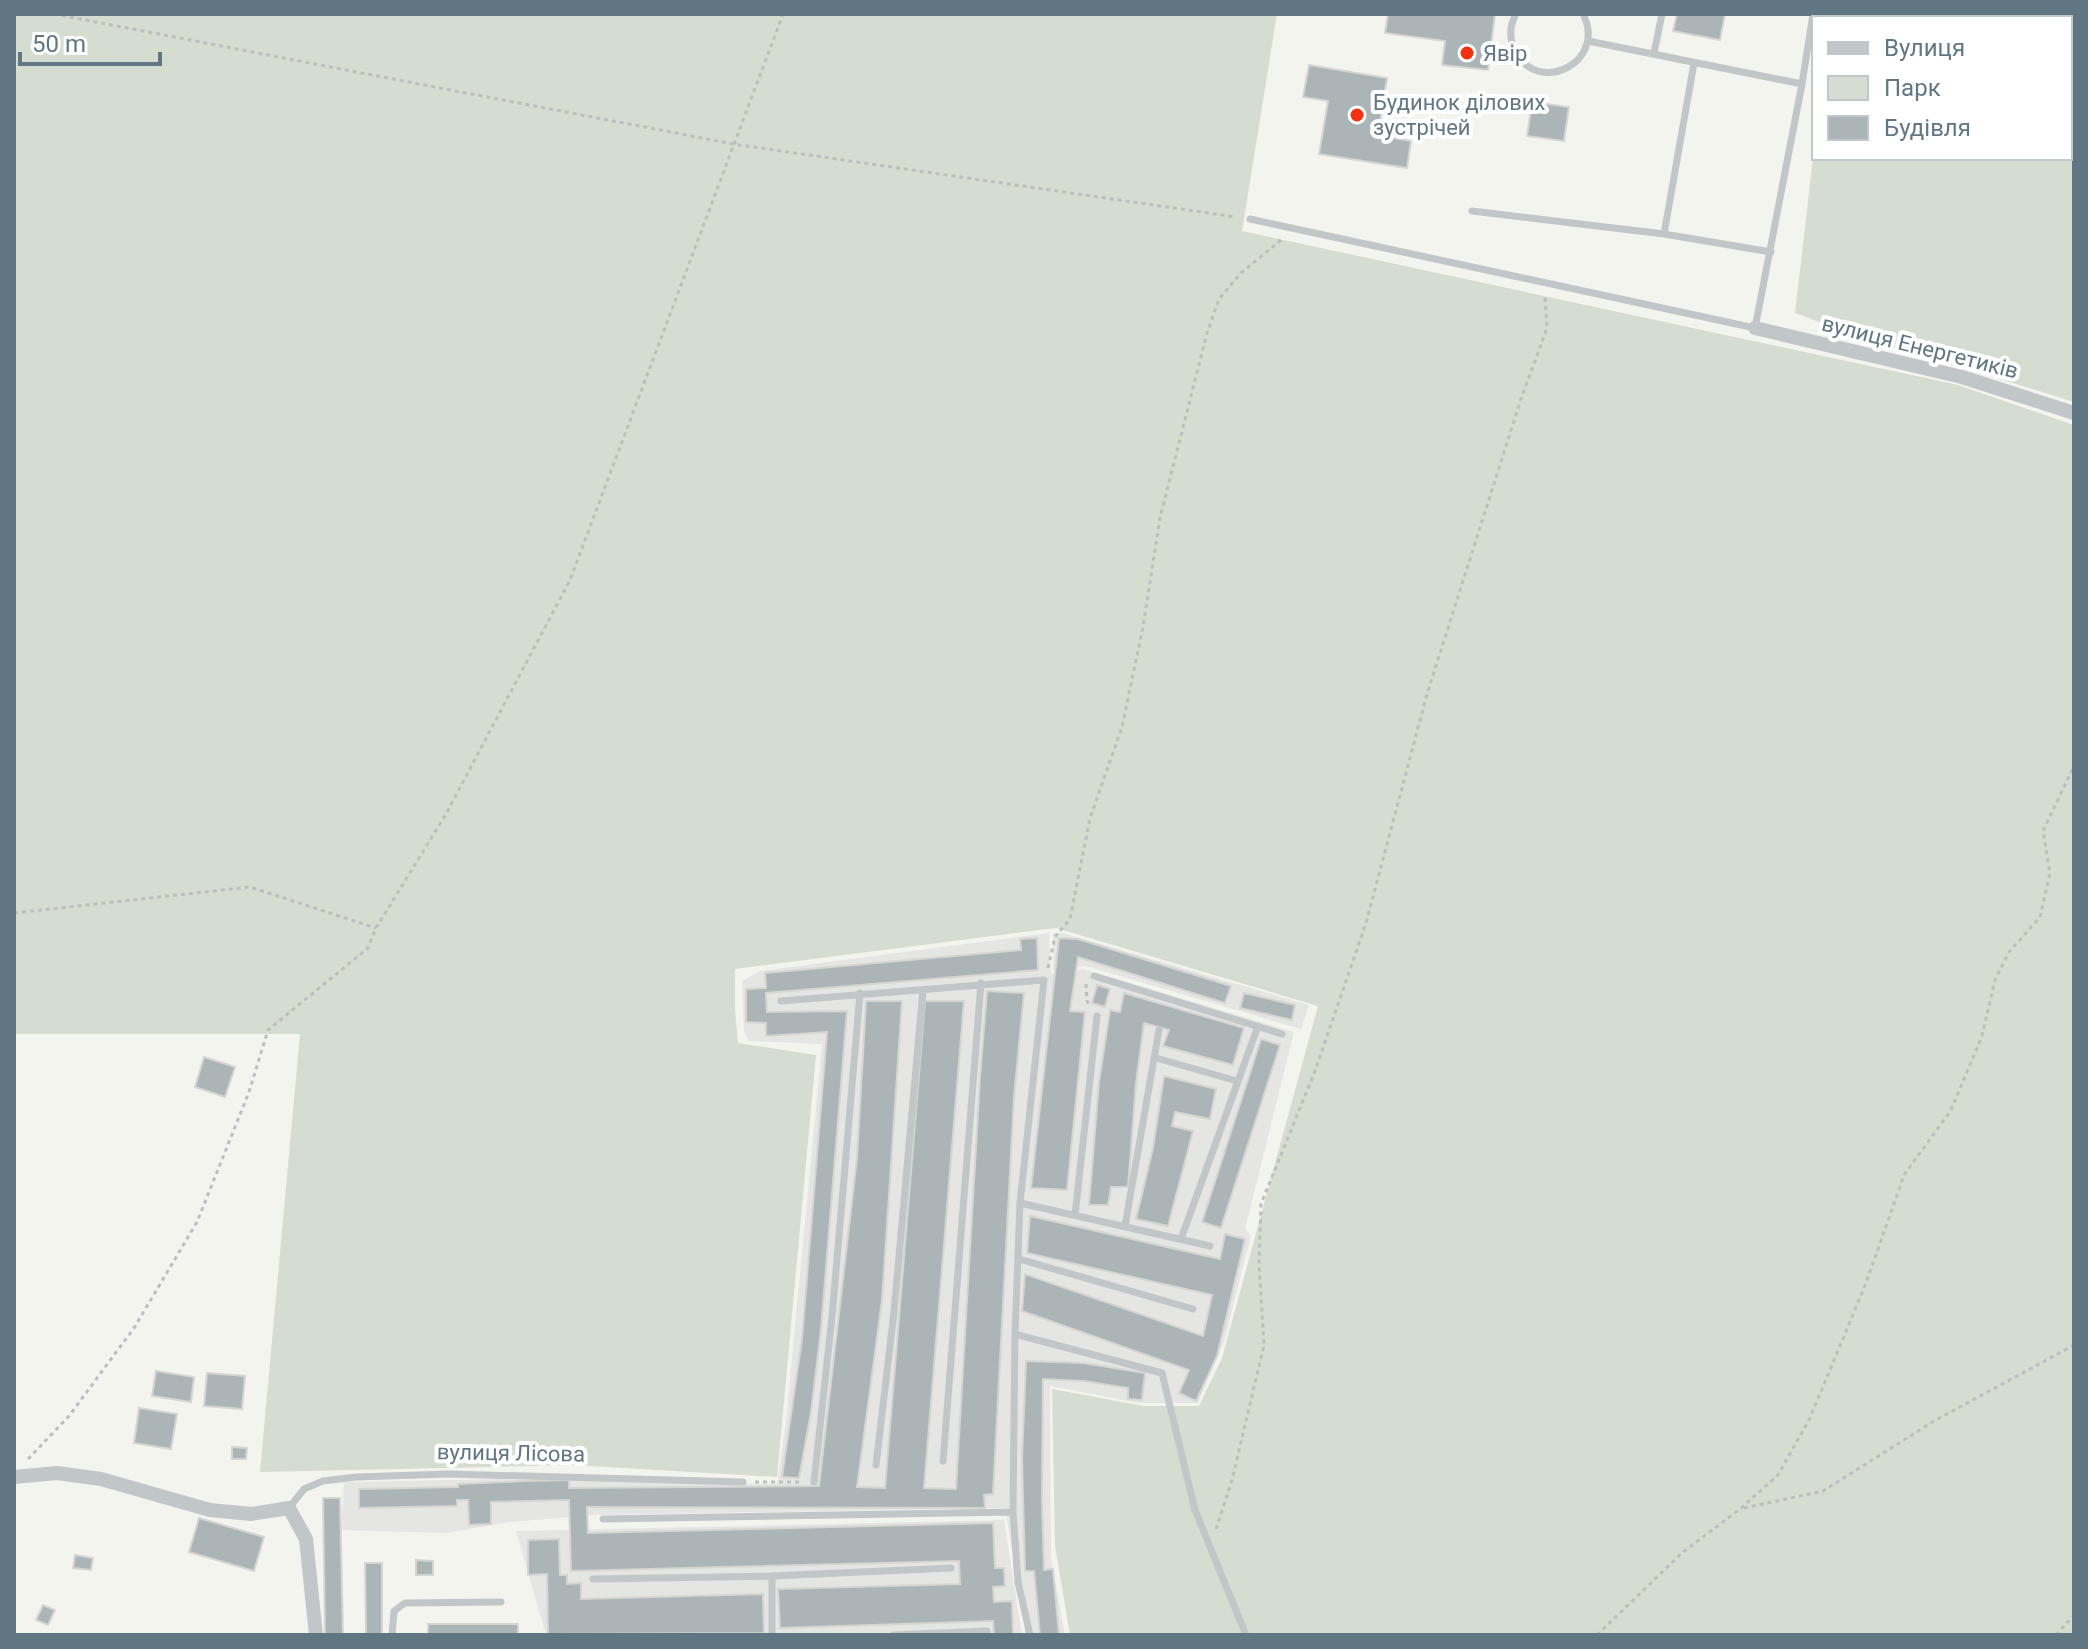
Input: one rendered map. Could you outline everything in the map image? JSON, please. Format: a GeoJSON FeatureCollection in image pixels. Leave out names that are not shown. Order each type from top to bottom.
{"type":"FeatureCollection","features":[{"type":"Feature","properties":{"kind":"street","name":"вулиця Енергетиків"},"geometry":{"type":"LineString","coordinates":[[1755,328],[1962,377],[2074,413]]}},
{"type":"Feature","properties":{"kind":"street"},"geometry":{"type":"LineString","coordinates":[[14,1477],[57,1473],[101,1479],[210,1510],[251,1514],[289,1508],[306,1539],[316,1635]]}},
{"type":"Feature","properties":{"kind":"lane"},"geometry":{"type":"LineString","coordinates":[[1516,14],[1511,31],[1512,44],[1517,56],[1526,65],[1538,70],[1563,70],[1583,54],[1589,29],[1583,14]]}},
{"type":"Feature","properties":{"kind":"lane"},"geometry":{"type":"LineString","coordinates":[[1654,53],[1662,14]]}},
{"type":"Feature","properties":{"kind":"lane"},"geometry":{"type":"LineString","coordinates":[[1250,219],[1755,328],[1812,20]]}},
{"type":"Feature","properties":{"kind":"lane"},"geometry":{"type":"LineString","coordinates":[[1588,41],[1802,84]]}},
{"type":"Feature","properties":{"kind":"lane"},"geometry":{"type":"LineString","coordinates":[[1664,234],[1694,63]]}},
{"type":"Feature","properties":{"kind":"lane"},"geometry":{"type":"LineString","coordinates":[[1472,211],[1664,234],[1771,252]]}},
{"type":"Feature","properties":{"kind":"lane"},"geometry":{"type":"LineString","coordinates":[[1094,976],[1282,1034]]}},
{"type":"Feature","properties":{"kind":"lane"},"geometry":{"type":"LineString","coordinates":[[781,1001],[1044,980],[1020,1203],[1015,1334],[1013,1512],[1018,1582],[1030,1635]]}},
{"type":"Feature","properties":{"kind":"lane"},"geometry":{"type":"LineString","coordinates":[[943,1461],[981,983]]}},
{"type":"Feature","properties":{"kind":"lane"},"geometry":{"type":"LineString","coordinates":[[876,1465],[894,1312],[923,990]]}},
{"type":"Feature","properties":{"kind":"lane"},"geometry":{"type":"LineString","coordinates":[[814,1482],[832,1317],[860,993]]}},
{"type":"Feature","properties":{"kind":"lane"},"geometry":{"type":"LineString","coordinates":[[1075,1215],[1097,1016]]}},
{"type":"Feature","properties":{"kind":"lane"},"geometry":{"type":"LineString","coordinates":[[1181,1239],[1258,1026]]}},
{"type":"Feature","properties":{"kind":"lane"},"geometry":{"type":"LineString","coordinates":[[1125,1226],[1159,1030]]}},
{"type":"Feature","properties":{"kind":"lane"},"geometry":{"type":"LineString","coordinates":[[1156,1058],[1237,1081]]}},
{"type":"Feature","properties":{"kind":"lane"},"geometry":{"type":"LineString","coordinates":[[1020,1203],[1210,1246]]}},
{"type":"Feature","properties":{"kind":"lane"},"geometry":{"type":"LineString","coordinates":[[1019,1259],[1193,1309]]}},
{"type":"Feature","properties":{"kind":"lane"},"geometry":{"type":"LineString","coordinates":[[1015,1334],[1162,1373],[1195,1510],[1246,1635]]}},
{"type":"Feature","properties":{"kind":"lane","name":"вулиця Лісова"},"geometry":{"type":"LineString","coordinates":[[289,1508],[304,1489],[323,1481],[356,1477],[449,1474],[743,1482]]}},
{"type":"Feature","properties":{"kind":"lane"},"geometry":{"type":"LineString","coordinates":[[603,1519],[1013,1512]]}},
{"type":"Feature","properties":{"kind":"lane"},"geometry":{"type":"LineString","coordinates":[[593,1579],[772,1576],[951,1568]]}},
{"type":"Feature","properties":{"kind":"lane"},"geometry":{"type":"LineString","coordinates":[[772,1576],[772,1635]]}},
{"type":"Feature","properties":{"kind":"lane"},"geometry":{"type":"LineString","coordinates":[[392,1635],[394,1611],[405,1603],[501,1602]]}},
{"type":"Feature","properties":{"kind":"lane"},"geometry":{"type":"LineString","coordinates":[[894,1635],[987,1631]]}},
{"type":"Feature","properties":{"kind":"path"},"geometry":{"type":"LineString","coordinates":[[54,14],[733,144],[1250,219]]}},
{"type":"Feature","properties":{"kind":"path"},"geometry":{"type":"LineString","coordinates":[[25,1462],[69,1416],[134,1328],[197,1222],[249,1092],[268,1030],[368,948],[376,928],[446,814],[570,580],[783,14]]}},
{"type":"Feature","properties":{"kind":"path"},"geometry":{"type":"LineString","coordinates":[[1044,980],[1055,937],[1070,919],[1090,818],[1122,727],[1143,627],[1160,518],[1207,333],[1219,299],[1241,273],[1294,229]]}},
{"type":"Feature","properties":{"kind":"path"},"geometry":{"type":"LineString","coordinates":[[1210,1547],[1232,1480],[1264,1345],[1259,1264],[1261,1204],[1315,1071],[1366,923],[1427,694],[1521,399],[1547,328],[1543,283]]}},
{"type":"Feature","properties":{"kind":"path"},"geometry":{"type":"LineString","coordinates":[[1597,1635],[1683,1552],[1740,1509],[1778,1475],[1810,1418],[1866,1283],[1904,1175],[1951,1110],[1982,1036],[1995,980],[2009,952],[2040,917],[2050,873],[2043,831],[2074,766]]}},
{"type":"Feature","properties":{"kind":"path"},"geometry":{"type":"LineString","coordinates":[[14,913],[250,887],[376,928]]}},
{"type":"Feature","properties":{"kind":"path"},"geometry":{"type":"LineString","coordinates":[[1094,976],[1085,983],[1087,1001],[1097,1016]]}},
{"type":"Feature","properties":{"kind":"path"},"geometry":{"type":"LineString","coordinates":[[1740,1509],[1823,1491],[1934,1421],[2074,1345]]}},
{"type":"Feature","properties":{"kind":"path"},"geometry":{"type":"LineString","coordinates":[[743,1482],[814,1482]]}},
{"type":"Feature","properties":{"kind":"path"},"geometry":{"type":"LineString","coordinates":[[2056,1635],[2074,1615]]}},
{"type":"Feature","properties":{"kind":"shaded area"},"geometry":{"type":"Polygon","coordinates":[[[1049,933],[1051,973],[1084,969],[1294,1032],[1245,1229],[1251,1235],[1225,1339],[1198,1403],[1138,1403],[1050,1386],[1051,1558],[1065,1635],[1026,1635],[1005,1508],[596,1515],[510,1522],[446,1533],[341,1530],[344,1482],[498,1479],[777,1484],[786,1421],[822,1044],[749,1041],[744,1031],[742,981],[760,971],[1049,933]]]}},
{"type":"Feature","properties":{"kind":"shaded area"},"geometry":{"type":"Polygon","coordinates":[[[1053,933],[1063,933],[1309,1005],[1301,1029],[1086,966],[1053,970],[1053,933]]]}},
{"type":"Feature","properties":{"kind":"shaded area"},"geometry":{"type":"Polygon","coordinates":[[[1004,1520],[1022,1635],[546,1635],[516,1531],[1004,1520]]]}},
{"type":"Feature","properties":{"kind":"green space"},"geometry":{"type":"Polygon","coordinates":[[[14,14],[1277,14],[1242,231],[1958,385],[2074,425],[2074,1635],[1070,1635],[1055,1546],[1052,1389],[1144,1406],[1199,1406],[1222,1358],[1318,1006],[1056,928],[735,969],[738,1043],[816,1055],[777,1477],[572,1465],[260,1472],[300,1034],[14,1034],[14,14]]]}},
{"type":"Feature","properties":{"kind":"green space"},"geometry":{"type":"Polygon","coordinates":[[[2074,14],[2074,402],[1899,349],[1795,313],[1813,160],[2072,160],[2072,16],[1830,16],[2074,14]]]}},
{"type":"Feature","properties":{"kind":"building","name":"Явір"},"geometry":{"type":"Polygon","coordinates":[[[1388,14],[1495,14],[1488,70],[1442,65],[1445,41],[1385,33],[1388,14]]]}},
{"type":"Feature","properties":{"kind":"building"},"geometry":{"type":"Polygon","coordinates":[[[1677,14],[1725,14],[1720,40],[1673,31],[1677,14]]]}},
{"type":"Feature","properties":{"kind":"building"},"geometry":{"type":"Polygon","coordinates":[[[1309,65],[1387,78],[1378,135],[1411,141],[1407,168],[1319,154],[1328,101],[1303,97],[1309,65]]]}},
{"type":"Feature","properties":{"kind":"building"},"geometry":{"type":"Polygon","coordinates":[[[1532,102],[1569,107],[1564,141],[1527,136],[1532,102]]]}},
{"type":"Feature","properties":{"kind":"building"},"geometry":{"type":"Polygon","coordinates":[[[1037,938],[1038,970],[766,993],[767,1012],[847,1011],[821,1329],[811,1412],[799,1478],[782,1477],[802,1339],[827,1032],[766,1036],[766,1023],[746,1022],[746,989],[766,988],[765,973],[1021,950],[1020,939],[1037,938]]]}},
{"type":"Feature","properties":{"kind":"building"},"geometry":{"type":"Polygon","coordinates":[[[1059,938],[1078,939],[1231,986],[1225,1003],[1078,957],[1070,1011],[1085,1012],[1067,1190],[1031,1188],[1059,938]]]}},
{"type":"Feature","properties":{"kind":"building"},"geometry":{"type":"Polygon","coordinates":[[[1097,985],[1110,989],[1105,1007],[1092,1003],[1097,985]]]}},
{"type":"Feature","properties":{"kind":"building"},"geometry":{"type":"Polygon","coordinates":[[[987,991],[1024,993],[1014,1097],[993,1494],[984,1495],[985,1508],[587,1507],[588,1533],[993,1523],[995,1568],[1004,1568],[1005,1586],[993,1587],[994,1602],[1012,1601],[1013,1635],[994,1635],[993,1621],[780,1628],[778,1589],[960,1584],[959,1561],[571,1571],[569,1500],[491,1502],[491,1524],[469,1525],[468,1500],[457,1500],[457,1506],[359,1508],[359,1489],[458,1487],[458,1484],[569,1480],[569,1488],[819,1486],[857,1158],[866,1001],[902,1001],[882,1300],[857,1487],[885,1488],[925,1001],[964,1001],[924,1488],[956,1489],[987,991]]]}},
{"type":"Feature","properties":{"kind":"building"},"geometry":{"type":"Polygon","coordinates":[[[1124,993],[1244,1028],[1233,1065],[1163,1046],[1169,1030],[1144,1023],[1128,1187],[1111,1187],[1108,1205],[1089,1205],[1099,1082],[1110,1010],[1120,1012],[1124,993]]]}},
{"type":"Feature","properties":{"kind":"building"},"geometry":{"type":"Polygon","coordinates":[[[1244,993],[1295,1005],[1292,1020],[1240,1008],[1244,993]]]}},
{"type":"Feature","properties":{"kind":"building"},"geometry":{"type":"Polygon","coordinates":[[[1261,1039],[1280,1045],[1221,1228],[1202,1222],[1261,1039]]]}},
{"type":"Feature","properties":{"kind":"building"},"geometry":{"type":"Polygon","coordinates":[[[204,1057],[235,1067],[225,1097],[195,1087],[204,1057]]]}},
{"type":"Feature","properties":{"kind":"building"},"geometry":{"type":"Polygon","coordinates":[[[1164,1076],[1216,1089],[1210,1119],[1175,1112],[1172,1126],[1193,1131],[1168,1226],[1136,1219],[1153,1148],[1164,1076]]]}},
{"type":"Feature","properties":{"kind":"building"},"geometry":{"type":"Polygon","coordinates":[[[1030,1216],[1220,1259],[1225,1234],[1245,1239],[1217,1356],[1196,1401],[1179,1393],[1189,1370],[1022,1311],[1025,1274],[1203,1336],[1212,1295],[1027,1253],[1030,1216]]]}},
{"type":"Feature","properties":{"kind":"building"},"geometry":{"type":"Polygon","coordinates":[[[1026,1361],[1083,1363],[1145,1373],[1142,1400],[1128,1399],[1128,1388],[1043,1379],[1044,1570],[1053,1569],[1059,1635],[1040,1635],[1034,1571],[1025,1571],[1022,1458],[1026,1361]]]}},
{"type":"Feature","properties":{"kind":"building"},"geometry":{"type":"Polygon","coordinates":[[[156,1371],[194,1377],[191,1402],[152,1396],[156,1371]]]}},
{"type":"Feature","properties":{"kind":"building"},"geometry":{"type":"Polygon","coordinates":[[[207,1373],[245,1376],[242,1409],[204,1406],[207,1373]]]}},
{"type":"Feature","properties":{"kind":"building"},"geometry":{"type":"Polygon","coordinates":[[[139,1408],[177,1414],[171,1449],[134,1443],[139,1408]]]}},
{"type":"Feature","properties":{"kind":"building"},"geometry":{"type":"Polygon","coordinates":[[[232,1447],[247,1448],[246,1459],[232,1459],[232,1447]]]}},
{"type":"Feature","properties":{"kind":"building"},"geometry":{"type":"Polygon","coordinates":[[[323,1498],[340,1498],[343,1635],[325,1635],[323,1498]]]}},
{"type":"Feature","properties":{"kind":"building"},"geometry":{"type":"Polygon","coordinates":[[[199,1518],[264,1537],[254,1571],[189,1552],[199,1518]]]}},
{"type":"Feature","properties":{"kind":"building"},"geometry":{"type":"Polygon","coordinates":[[[559,1539],[560,1575],[567,1575],[567,1584],[581,1583],[581,1599],[763,1594],[764,1633],[548,1634],[547,1574],[528,1575],[528,1540],[559,1539]]]}},
{"type":"Feature","properties":{"kind":"building"},"geometry":{"type":"Polygon","coordinates":[[[75,1555],[93,1558],[91,1570],[73,1568],[75,1555]]]}},
{"type":"Feature","properties":{"kind":"building"},"geometry":{"type":"Polygon","coordinates":[[[416,1560],[433,1561],[433,1575],[416,1575],[416,1560]]]}},
{"type":"Feature","properties":{"kind":"building"},"geometry":{"type":"Polygon","coordinates":[[[365,1563],[382,1563],[382,1635],[366,1635],[365,1563]]]}},
{"type":"Feature","properties":{"kind":"building"},"geometry":{"type":"Polygon","coordinates":[[[43,1605],[55,1610],[48,1625],[36,1620],[43,1605]]]}},
{"type":"Feature","properties":{"kind":"building"},"geometry":{"type":"Polygon","coordinates":[[[428,1624],[518,1624],[518,1635],[428,1635],[428,1624]]]}},
{"type":"Feature","properties":{"kind":"place","name":"Явір"},"geometry":{"type":"Point","coordinates":[1467,53]}},
{"type":"Feature","properties":{"kind":"place","name":"Будинок ділових зустрічей"},"geometry":{"type":"Point","coordinates":[1357,115]}}]}
